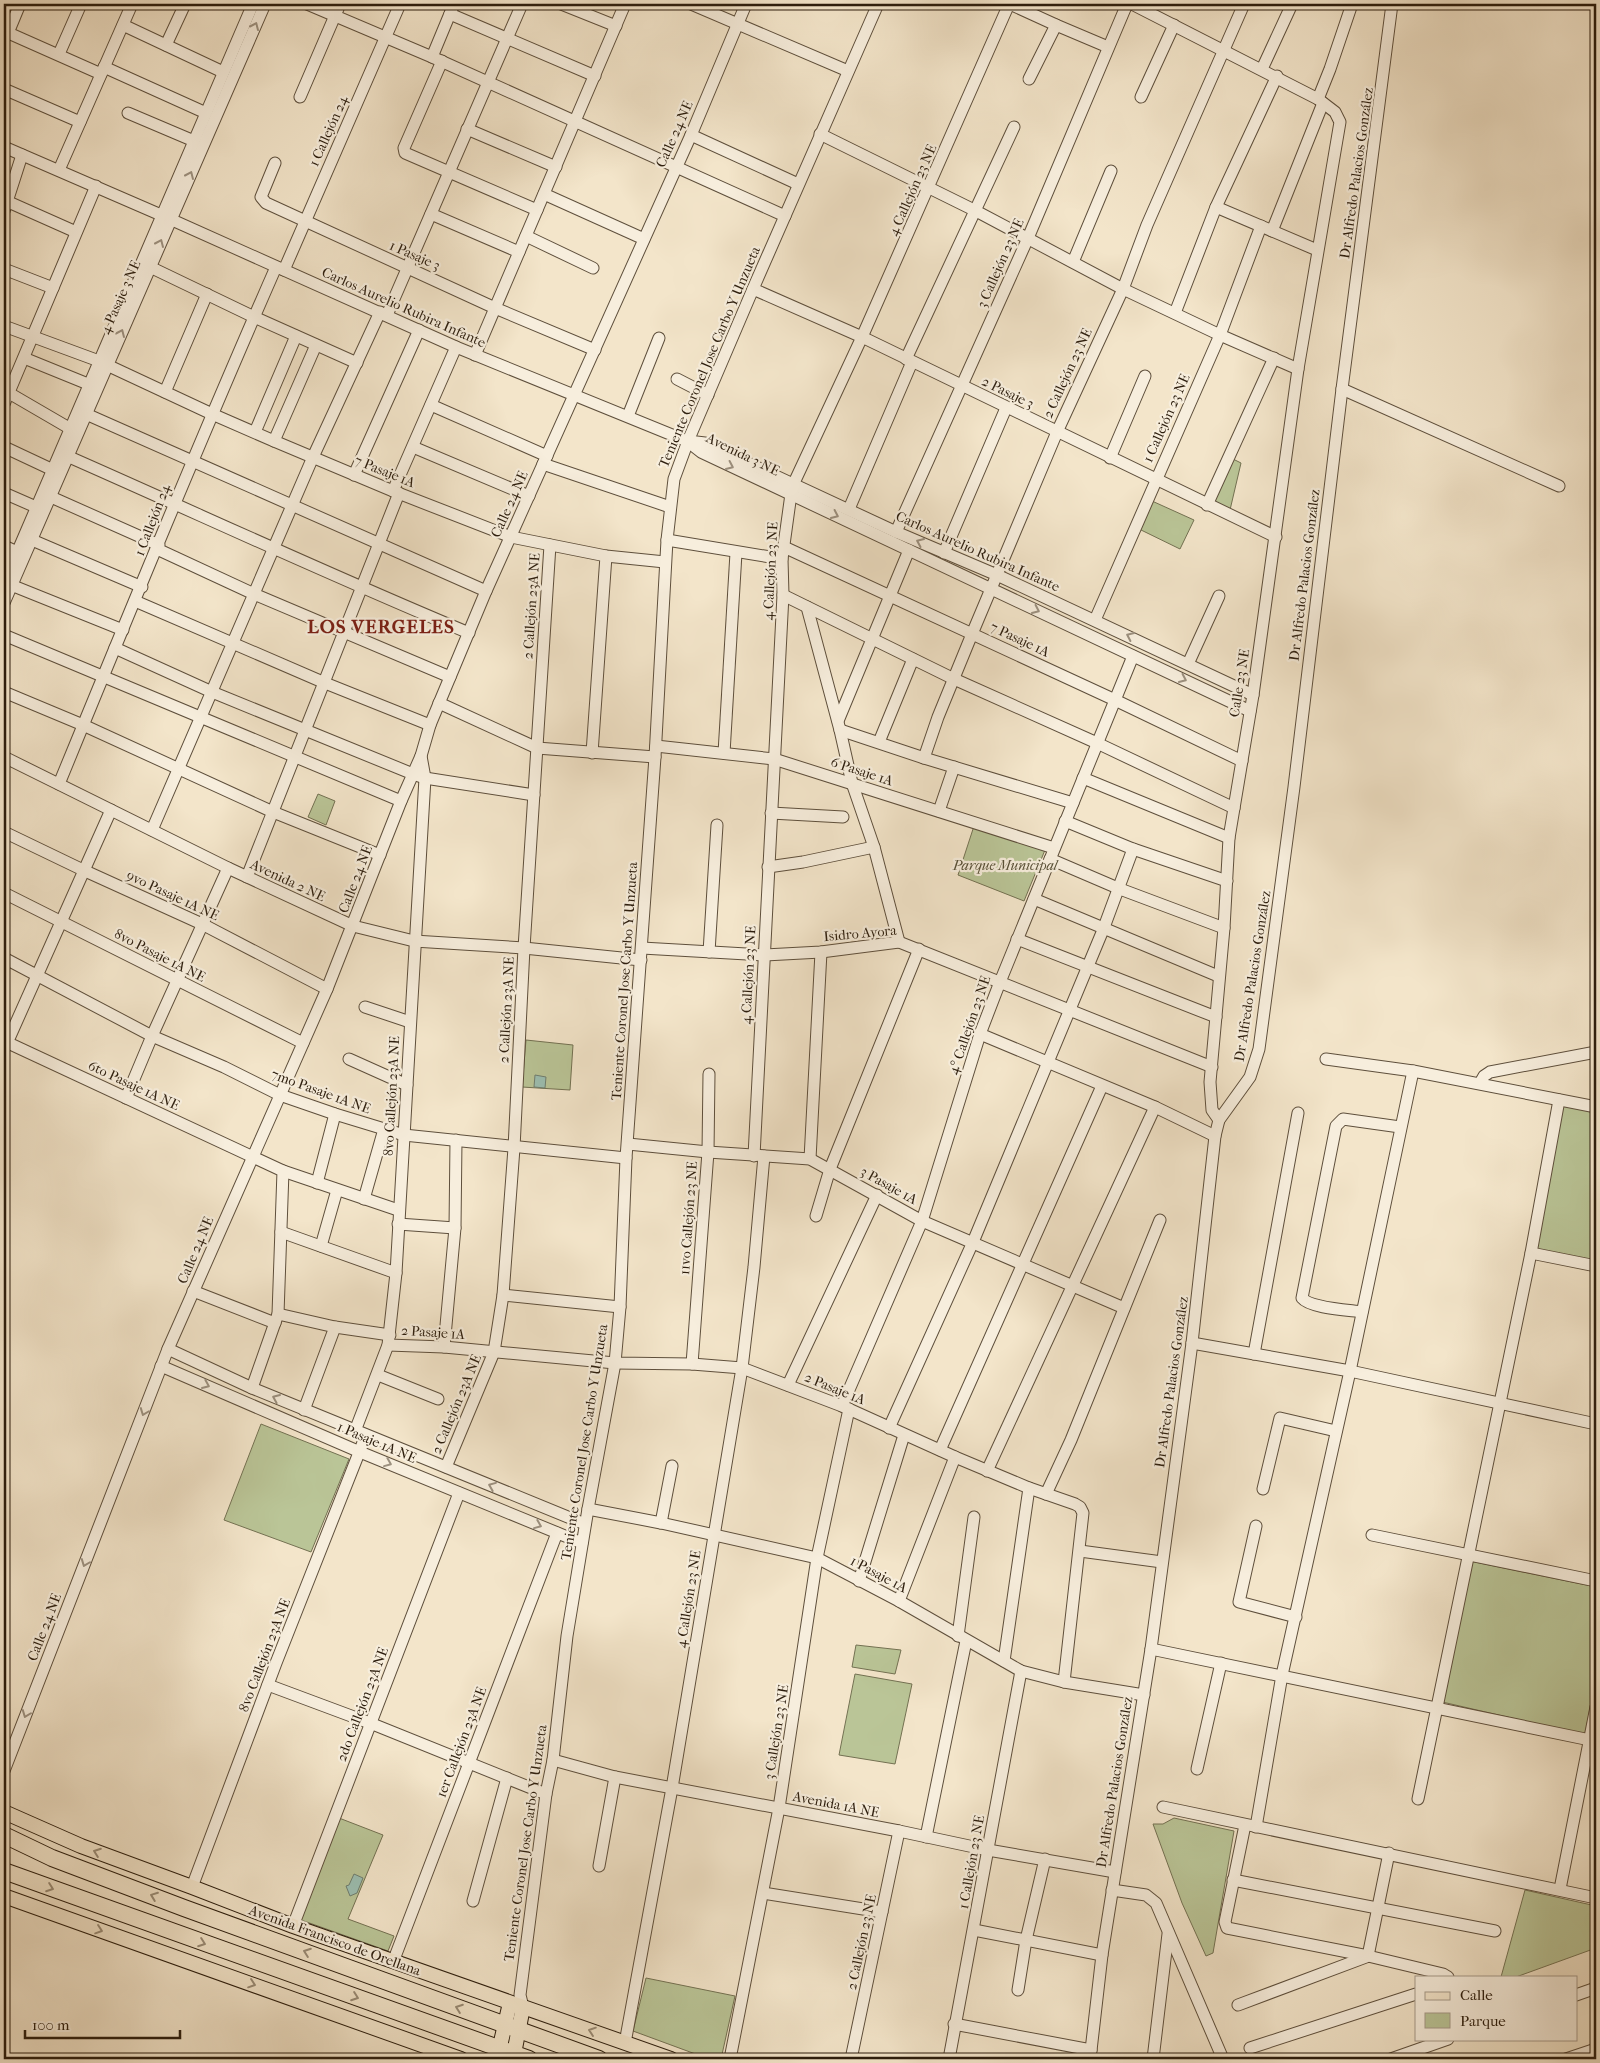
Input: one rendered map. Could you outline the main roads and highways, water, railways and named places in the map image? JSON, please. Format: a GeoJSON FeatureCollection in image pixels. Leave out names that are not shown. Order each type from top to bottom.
{"type":"FeatureCollection","features":[{"type":"Feature","properties":{"kind":"highway","name":"Avenida Francisco de Orellana"},"geometry":{"type":"LineString","coordinates":[[4,1835],[45,1855],[599,2059]]}},
{"type":"Feature","properties":{"kind":"highway"},"geometry":{"type":"LineString","coordinates":[[4,1871],[510,2056]]}},
{"type":"Feature","properties":{"kind":"main road","name":"Avenida Francisco de Orellana"},"geometry":{"type":"LineString","coordinates":[[4,1812],[81,1846],[293,1926],[393,1962],[518,2002],[670,2059]]}},
{"type":"Feature","properties":{"kind":"main road"},"geometry":{"type":"LineString","coordinates":[[4,1896],[461,2059]]}},
{"type":"Feature","properties":{"kind":"main road"},"geometry":{"type":"LineString","coordinates":[[510,2056],[512,2027],[518,2002]]}},
{"type":"Feature","properties":{"kind":"main road"},"geometry":{"type":"LineString","coordinates":[[419,2043],[438,2059]]}},
{"type":"Feature","properties":{"kind":"district","name":"LOS VERGELES"},"geometry":{"type":"Point","coordinates":[381,626]}},
{"type":"Feature","properties":{"kind":"park label","name":"Parque Municipal"},"geometry":{"type":"Point","coordinates":[1005,865]}}]}
